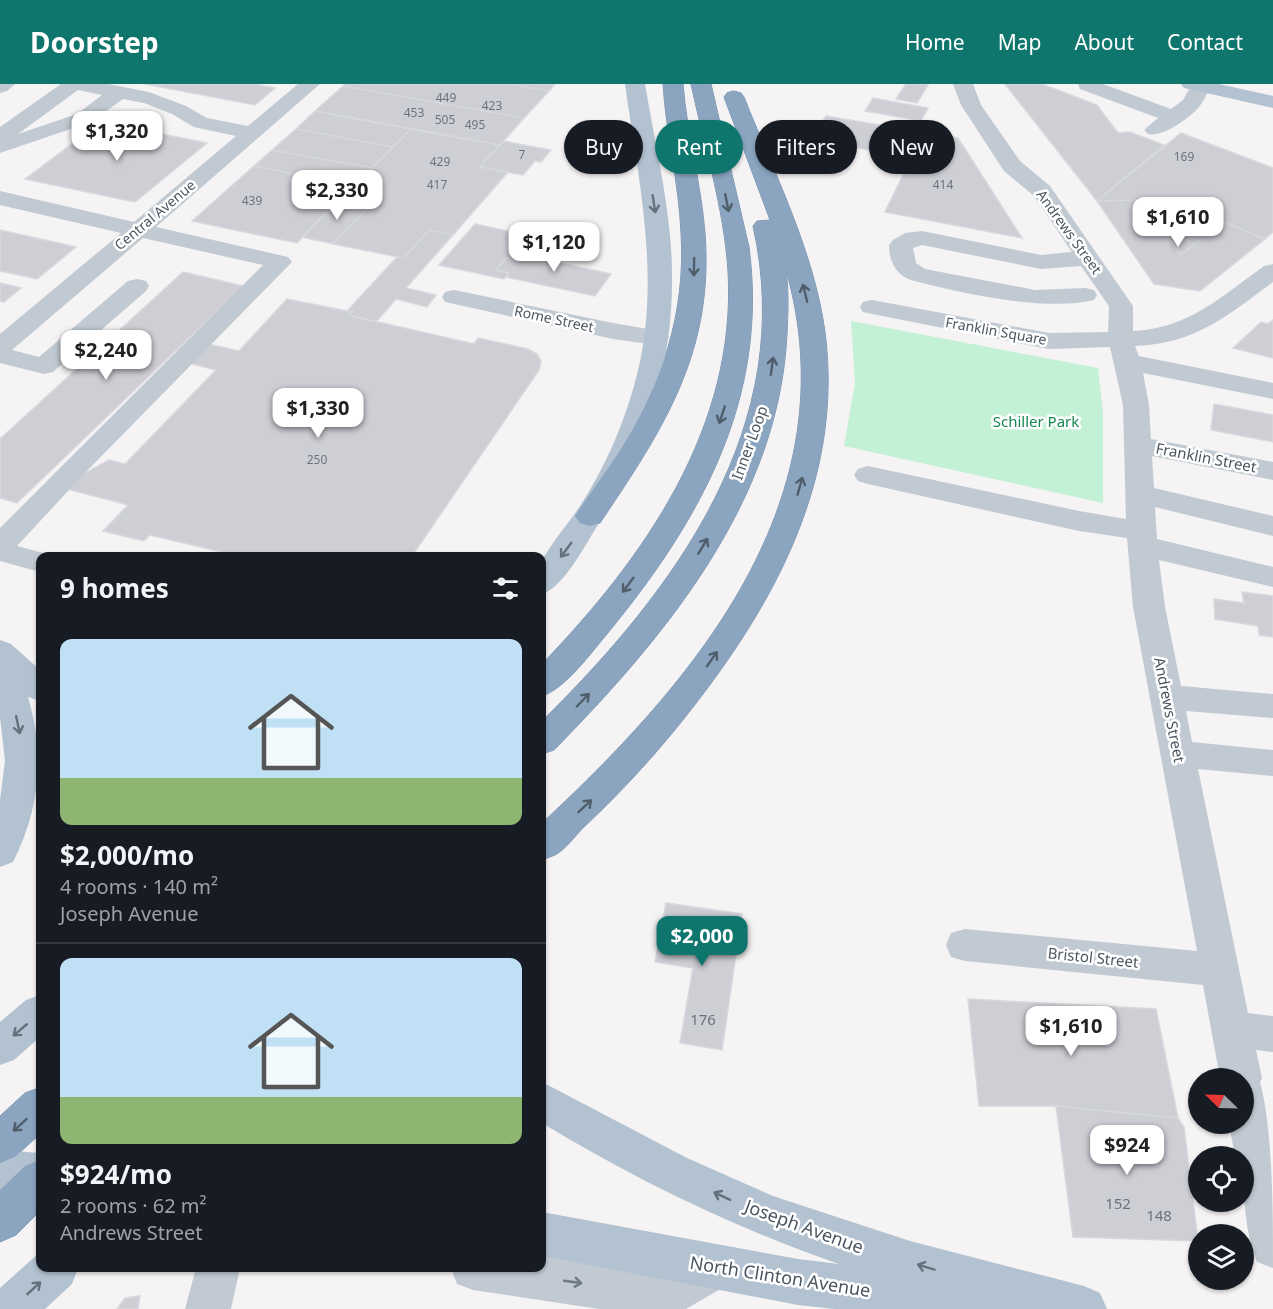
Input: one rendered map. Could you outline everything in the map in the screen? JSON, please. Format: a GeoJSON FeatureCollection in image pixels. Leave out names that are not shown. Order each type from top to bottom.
{"type":"FeatureCollection","features":[{"type":"Feature","properties":{"kind":"highway"},"geometry":{"type":"LineString","coordinates":[[590,516],[634,452],[662,403],[674,375],[690,312],[695,266],[693,233],[675,125],[673,84]]}},
{"type":"Feature","properties":{"kind":"highway"},"geometry":{"type":"LineString","coordinates":[[546,680],[595,628],[653,552],[694,482],[723,415],[737,355],[740,280],[732,222],[701,84]]}},
{"type":"Feature","properties":{"kind":"highway"},"geometry":{"type":"LineString","coordinates":[[546,841],[632,759],[677,707],[717,652],[740,617],[775,554],[805,469],[812,433],[816,382],[807,303],[799,270],[733,90]]}},
{"type":"Feature","properties":{"kind":"highway","name":"Inner Loop"},"geometry":{"type":"LineString","coordinates":[[546,737],[600,681],[667,601],[724,508],[748,456],[759,424],[773,360],[777,302],[768,240],[733,90]]}},
{"type":"Feature","properties":{"kind":"highway"},"geometry":{"type":"LineString","coordinates":[[0,1143],[36,1111]]}},
{"type":"Feature","properties":{"kind":"highway"},"geometry":{"type":"LineString","coordinates":[[0,1220],[36,1185]]}},
{"type":"Feature","properties":{"kind":"main road"},"geometry":{"type":"LineString","coordinates":[[546,577],[590,516],[622,458],[647,386],[656,337],[660,299],[660,248],[634,84]]}},
{"type":"Feature","properties":{"kind":"main road"},"geometry":{"type":"LineString","coordinates":[[1245,84],[1273,90]]}},
{"type":"Feature","properties":{"kind":"main road"},"geometry":{"type":"LineString","coordinates":[[1196,85],[1273,102]]}},
{"type":"Feature","properties":{"kind":"main road"},"geometry":{"type":"LineString","coordinates":[[0,652],[36,685]]}},
{"type":"Feature","properties":{"kind":"main road"},"geometry":{"type":"LineString","coordinates":[[0,669],[14,706],[24,764],[16,810],[0,852]]}},
{"type":"Feature","properties":{"kind":"main road"},"geometry":{"type":"LineString","coordinates":[[0,1047],[36,1016]]}},
{"type":"Feature","properties":{"kind":"main road","name":"Joseph Avenue"},"geometry":{"type":"LineString","coordinates":[[546,1103],[646,1160],[809,1232],[947,1273],[1084,1309]]}},
{"type":"Feature","properties":{"kind":"main road"},"geometry":{"type":"LineString","coordinates":[[0,1170],[36,1174]]}},
{"type":"Feature","properties":{"kind":"main road","name":"North Clinton Avenue"},"geometry":{"type":"LineString","coordinates":[[546,1235],[713,1268],[864,1292],[1020,1309]]}},
{"type":"Feature","properties":{"kind":"main road"},"geometry":{"type":"LineString","coordinates":[[11,1309],[52,1272]]}},
{"type":"Feature","properties":{"kind":"street"},"geometry":{"type":"LineString","coordinates":[[0,87],[5,84]]}},
{"type":"Feature","properties":{"kind":"street"},"geometry":{"type":"LineString","coordinates":[[0,137],[75,84],[149,98],[201,123],[252,134]]}},
{"type":"Feature","properties":{"kind":"street","name":"Central Avenue"},"geometry":{"type":"LineString","coordinates":[[0,347],[310,84]]}},
{"type":"Feature","properties":{"kind":"street","name":"Andrews Street"},"geometry":{"type":"LineString","coordinates":[[963,84],[971,105],[1012,166],[1042,191],[1121,306],[1124,351],[1136,405],[1142,539],[1149,607],[1239,1068]]}},
{"type":"Feature","properties":{"kind":"street"},"geometry":{"type":"LineString","coordinates":[[1087,85],[1173,117]]}},
{"type":"Feature","properties":{"kind":"street"},"geometry":{"type":"LineString","coordinates":[[1151,133],[1191,104],[1196,85]]}},
{"type":"Feature","properties":{"kind":"street"},"geometry":{"type":"LineString","coordinates":[[0,147],[84,118],[119,92]]}},
{"type":"Feature","properties":{"kind":"street","name":"Andrews Street"},"geometry":{"type":"LineString","coordinates":[[1012,166],[1019,196],[1063,261],[1091,308],[1124,351]]}},
{"type":"Feature","properties":{"kind":"street"},"geometry":{"type":"LineString","coordinates":[[0,198],[140,228],[166,237],[280,262],[71,471],[0,546]]}},
{"type":"Feature","properties":{"kind":"street"},"geometry":{"type":"LineString","coordinates":[[1084,295],[1035,297],[920,275],[910,272],[905,267],[901,245],[913,238],[922,238],[1033,261],[1088,258]]}},
{"type":"Feature","properties":{"kind":"street"},"geometry":{"type":"LineString","coordinates":[[1124,351],[1160,336],[1191,328],[1212,316],[1273,272]]}},
{"type":"Feature","properties":{"kind":"street"},"geometry":{"type":"LineString","coordinates":[[0,355],[44,366],[137,286]]}},
{"type":"Feature","properties":{"kind":"street","name":"Rome Street"},"geometry":{"type":"LineString","coordinates":[[454,297],[599,329],[656,337]]}},
{"type":"Feature","properties":{"kind":"street","name":"Franklin Square"},"geometry":{"type":"LineString","coordinates":[[872,307],[1049,341],[1124,351]]}},
{"type":"Feature","properties":{"kind":"street"},"geometry":{"type":"LineString","coordinates":[[1124,351],[1273,391]]}},
{"type":"Feature","properties":{"kind":"street","name":"Franklin Street"},"geometry":{"type":"LineString","coordinates":[[1138,445],[1273,471]]}},
{"type":"Feature","properties":{"kind":"street"},"geometry":{"type":"LineString","coordinates":[[868,475],[1079,521],[1273,577]]}},
{"type":"Feature","properties":{"kind":"street"},"geometry":{"type":"LineString","coordinates":[[1140,494],[1273,526]]}},
{"type":"Feature","properties":{"kind":"street"},"geometry":{"type":"LineString","coordinates":[[0,551],[36,561]]}},
{"type":"Feature","properties":{"kind":"street"},"geometry":{"type":"LineString","coordinates":[[1167,698],[1273,706]]}},
{"type":"Feature","properties":{"kind":"street"},"geometry":{"type":"LineString","coordinates":[[1178,753],[1273,765]]}},
{"type":"Feature","properties":{"kind":"street","name":"Bristol Street"},"geometry":{"type":"LineString","coordinates":[[965,945],[1220,970]]}},
{"type":"Feature","properties":{"kind":"street"},"geometry":{"type":"LineString","coordinates":[[1231,1029],[1273,1034]]}},
{"type":"Feature","properties":{"kind":"street"},"geometry":{"type":"LineString","coordinates":[[1252,1134],[1273,1246]]}},
{"type":"Feature","properties":{"kind":"street"},"geometry":{"type":"LineString","coordinates":[[500,1272],[665,1296],[713,1268]]}},
{"type":"Feature","properties":{"kind":"street"},"geometry":{"type":"LineString","coordinates":[[208,1309],[217,1272]]}},
{"type":"Feature","properties":{"kind":"green space","name":"Schiller Park"},"geometry":{"type":"Polygon","coordinates":[[[851,321],[1098,368],[1103,412],[1103,503],[844,446],[855,383],[851,321]]]}},
{"type":"Feature","properties":{"kind":"building"},"geometry":{"type":"Polygon","coordinates":[[[145,84],[254,84],[275,88],[255,105],[145,84]]]}},
{"type":"Feature","properties":{"kind":"building"},"geometry":{"type":"Polygon","coordinates":[[[345,84],[509,84],[549,91],[524,118],[343,86],[345,84]]]}},
{"type":"Feature","properties":{"kind":"building"},"geometry":{"type":"Polygon","coordinates":[[[509,84],[555,84],[549,91],[509,84]]]}},
{"type":"Feature","properties":{"kind":"building"},"geometry":{"type":"Polygon","coordinates":[[[906,84],[928,85],[917,103],[896,99],[906,84]]]}},
{"type":"Feature","properties":{"kind":"building"},"geometry":{"type":"Polygon","coordinates":[[[1005,84],[1042,84],[1097,105],[1118,133],[1130,132],[1164,145],[1097,201],[1005,84]]]}},
{"type":"Feature","properties":{"kind":"building"},"geometry":{"type":"Polygon","coordinates":[[[343,86],[524,118],[500,145],[315,111],[343,86]]]}},
{"type":"Feature","properties":{"kind":"building"},"geometry":{"type":"Polygon","coordinates":[[[873,98],[928,108],[922,120],[865,111],[873,98]]]}},
{"type":"Feature","properties":{"kind":"building"},"geometry":{"type":"Polygon","coordinates":[[[315,111],[411,129],[393,147],[296,129],[315,111]]]}},
{"type":"Feature","properties":{"kind":"building"},"geometry":{"type":"Polygon","coordinates":[[[826,116],[850,120],[823,120],[826,116]]]}},
{"type":"Feature","properties":{"kind":"building"},"geometry":{"type":"Polygon","coordinates":[[[857,121],[869,123],[869,150],[857,148],[857,121]]]}},
{"type":"Feature","properties":{"kind":"building"},"geometry":{"type":"Polygon","coordinates":[[[101,122],[207,143],[135,202],[25,179],[101,122]]]}},
{"type":"Feature","properties":{"kind":"building"},"geometry":{"type":"Polygon","coordinates":[[[296,129],[393,147],[372,168],[272,150],[296,129]]]}},
{"type":"Feature","properties":{"kind":"building"},"geometry":{"type":"Polygon","coordinates":[[[411,129],[500,145],[480,167],[508,172],[453,235],[429,230],[404,258],[333,244],[372,204],[342,198],[411,129]]]}},
{"type":"Feature","properties":{"kind":"building"},"geometry":{"type":"Polygon","coordinates":[[[1181,133],[1273,168],[1273,232],[1265,239],[1225,222],[1181,254],[1139,200],[1097,201],[1181,133]]]}},
{"type":"Feature","properties":{"kind":"building"},"geometry":{"type":"Polygon","coordinates":[[[955,137],[958,138],[1022,238],[885,212],[904,174],[955,174],[955,137]]]}},
{"type":"Feature","properties":{"kind":"building"},"geometry":{"type":"Polygon","coordinates":[[[503,141],[551,150],[541,162],[535,161],[523,175],[480,167],[503,141]]]}},
{"type":"Feature","properties":{"kind":"building"},"geometry":{"type":"Polygon","coordinates":[[[272,150],[372,168],[336,203],[302,197],[321,179],[254,166],[272,150]]]}},
{"type":"Feature","properties":{"kind":"building"},"geometry":{"type":"Polygon","coordinates":[[[254,166],[321,179],[302,197],[336,203],[297,243],[192,221],[254,166]]]}},
{"type":"Feature","properties":{"kind":"building"},"geometry":{"type":"Polygon","coordinates":[[[342,198],[372,204],[333,244],[302,237],[342,198]]]}},
{"type":"Feature","properties":{"kind":"building"},"geometry":{"type":"Polygon","coordinates":[[[1139,200],[1181,254],[1225,222],[1265,239],[1200,291],[1154,284],[1097,201],[1139,200]]]}},
{"type":"Feature","properties":{"kind":"building"},"geometry":{"type":"Polygon","coordinates":[[[475,224],[539,238],[519,261],[506,258],[496,270],[509,273],[504,279],[439,265],[475,224]]]}},
{"type":"Feature","properties":{"kind":"building"},"geometry":{"type":"Polygon","coordinates":[[[0,230],[76,247],[37,279],[0,271],[0,230]]]}},
{"type":"Feature","properties":{"kind":"building"},"geometry":{"type":"Polygon","coordinates":[[[429,230],[453,235],[406,288],[436,295],[427,307],[396,299],[376,322],[348,315],[352,312],[347,311],[397,257],[404,258],[429,230]]]}},
{"type":"Feature","properties":{"kind":"building"},"geometry":{"type":"Polygon","coordinates":[[[529,249],[565,257],[560,263],[611,274],[595,296],[506,277],[509,273],[496,270],[506,258],[519,261],[529,249]]]}},
{"type":"Feature","properties":{"kind":"building"},"geometry":{"type":"Polygon","coordinates":[[[183,272],[243,286],[17,503],[0,498],[0,439],[183,272]]]}},
{"type":"Feature","properties":{"kind":"building"},"geometry":{"type":"Polygon","coordinates":[[[0,283],[21,288],[4,302],[0,301],[0,283]]]}},
{"type":"Feature","properties":{"kind":"building"},"geometry":{"type":"Polygon","coordinates":[[[287,299],[352,312],[348,315],[474,344],[478,338],[528,349],[537,354],[541,361],[539,370],[415,552],[222,552],[150,535],[144,541],[103,531],[128,505],[63,488],[72,480],[109,460],[125,464],[216,370],[189,363],[208,344],[239,351],[287,299]]]}},
{"type":"Feature","properties":{"kind":"building"},"geometry":{"type":"Polygon","coordinates":[[[1273,320],[1273,358],[1233,348],[1261,322],[1268,324],[1273,320]]]}},
{"type":"Feature","properties":{"kind":"building"},"geometry":{"type":"Polygon","coordinates":[[[1214,404],[1273,415],[1273,442],[1211,430],[1214,404]]]}},
{"type":"Feature","properties":{"kind":"building"},"geometry":{"type":"Polygon","coordinates":[[[1242,592],[1273,596],[1273,637],[1259,635],[1258,626],[1215,619],[1214,599],[1244,603],[1242,592]]]}},
{"type":"Feature","properties":{"kind":"building"},"geometry":{"type":"Polygon","coordinates":[[[666,903],[742,914],[722,1050],[680,1043],[693,968],[655,962],[666,903]]]}},
{"type":"Feature","properties":{"kind":"building"},"geometry":{"type":"Polygon","coordinates":[[[968,999],[1156,1009],[1178,1118],[1056,1106],[979,1106],[968,999]]]}},
{"type":"Feature","properties":{"kind":"building"},"geometry":{"type":"Polygon","coordinates":[[[1056,1106],[1178,1118],[1184,1127],[1188,1160],[1188,1212],[1194,1212],[1196,1224],[1188,1224],[1188,1241],[1073,1237],[1056,1106]]]}},
{"type":"Feature","properties":{"kind":"building"},"geometry":{"type":"Polygon","coordinates":[[[140,1296],[138,1309],[117,1309],[125,1298],[140,1296]]]}}]}
